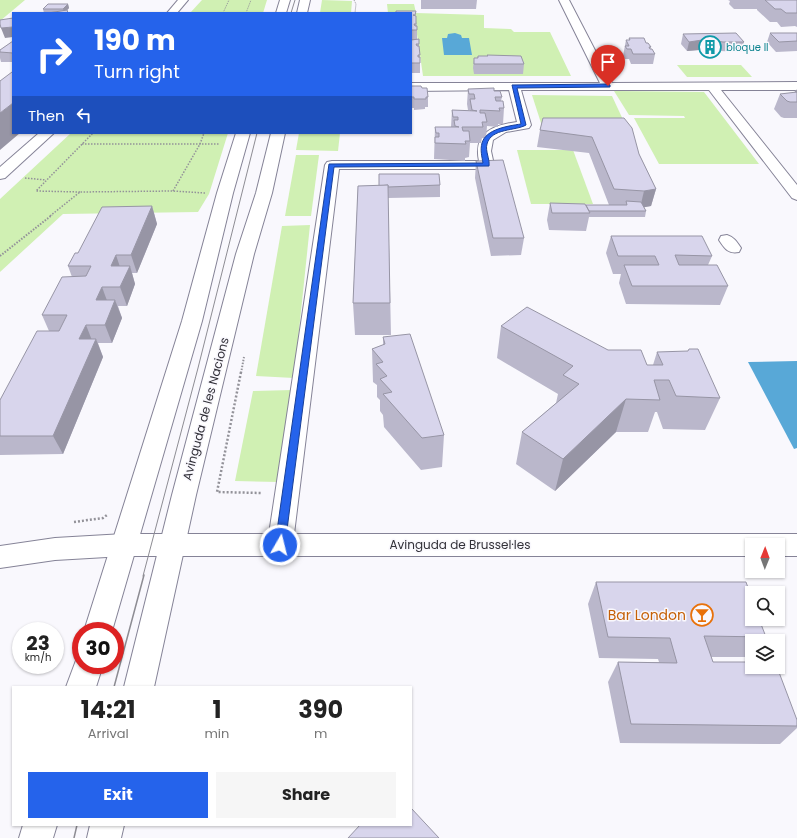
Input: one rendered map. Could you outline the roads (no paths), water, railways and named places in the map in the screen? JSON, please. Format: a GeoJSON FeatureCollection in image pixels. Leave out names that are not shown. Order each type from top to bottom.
{"type":"FeatureCollection","features":[{"type":"Feature","properties":{"kind":"street"},"geometry":{"type":"LineString","coordinates":[[173,12],[183,0]]}},
{"type":"Feature","properties":{"kind":"street"},"geometry":{"type":"LineString","coordinates":[[281,12],[285,0]]}},
{"type":"Feature","properties":{"kind":"street"},"geometry":{"type":"LineString","coordinates":[[302,12],[305,0]]}},
{"type":"Feature","properties":{"kind":"street"},"geometry":{"type":"LineString","coordinates":[[564,0],[608,86]]}},
{"type":"Feature","properties":{"kind":"street"},"geometry":{"type":"LineString","coordinates":[[412,87],[516,93],[608,86],[797,86]]}},
{"type":"Feature","properties":{"kind":"street"},"geometry":{"type":"LineString","coordinates":[[712,86],[797,195]]}},
{"type":"Feature","properties":{"kind":"street"},"geometry":{"type":"LineString","coordinates":[[502,99],[516,93]]}},
{"type":"Feature","properties":{"kind":"street"},"geometry":{"type":"LineString","coordinates":[[280,545],[332,165],[486,165],[484,143],[489,136],[506,128],[524,125],[516,93]]}},
{"type":"Feature","properties":{"kind":"street"},"geometry":{"type":"LineString","coordinates":[[443,99],[480,99]]}},
{"type":"Feature","properties":{"kind":"street"},"geometry":{"type":"LineString","coordinates":[[0,175],[46,134]]}},
{"type":"Feature","properties":{"kind":"street"},"geometry":{"type":"LineString","coordinates":[[101,622],[192,321],[225,193],[243,134]]}},
{"type":"Feature","properties":{"kind":"street","name":"Avinguda de les Nacions"},"geometry":{"type":"LineString","coordinates":[[139,686],[172,545],[245,254],[264,193],[278,134]]}},
{"type":"Feature","properties":{"kind":"street","name":"Avinguda de Brussel·les"},"geometry":{"type":"LineString","coordinates":[[0,557],[55,549],[124,545],[797,545]]}},
{"type":"Feature","properties":{"kind":"street"},"geometry":{"type":"LineString","coordinates":[[81,686],[85,674]]}},
{"type":"Feature","properties":{"kind":"street"},"geometry":{"type":"LineString","coordinates":[[36,838],[40,826]]}},
{"type":"Feature","properties":{"kind":"street"},"geometry":{"type":"LineString","coordinates":[[104,838],[107,826]]}},
{"type":"Feature","properties":{"kind":"water"},"geometry":{"type":"Polygon","coordinates":[[[455,33],[461,35],[462,38],[469,38],[472,55],[444,55],[442,38],[447,38],[448,34],[455,33]]]}},
{"type":"Feature","properties":{"kind":"water"},"geometry":{"type":"Polygon","coordinates":[[[797,361],[797,448],[794,449],[748,362],[797,361]]]}},
{"type":"Feature","properties":{"kind":"tram line"},"geometry":{"type":"LineString","coordinates":[[291,12],[295,0]]}},
{"type":"Feature","properties":{"kind":"tram line"},"geometry":{"type":"LineString","coordinates":[[143,576],[198,368],[257,134]]}},
{"type":"Feature","properties":{"kind":"tram line"},"geometry":{"type":"LineString","coordinates":[[114,686],[144,575]]}},
{"type":"Feature","properties":{"kind":"tram line"},"geometry":{"type":"LineString","coordinates":[[74,838],[77,826]]}},
{"type":"Feature","properties":{"kind":"place","name":"bloque II"},"geometry":{"type":"Point","coordinates":[710,47]}},
{"type":"Feature","properties":{"kind":"place","name":"Bar London"},"geometry":{"type":"Point","coordinates":[702,615]}}]}
